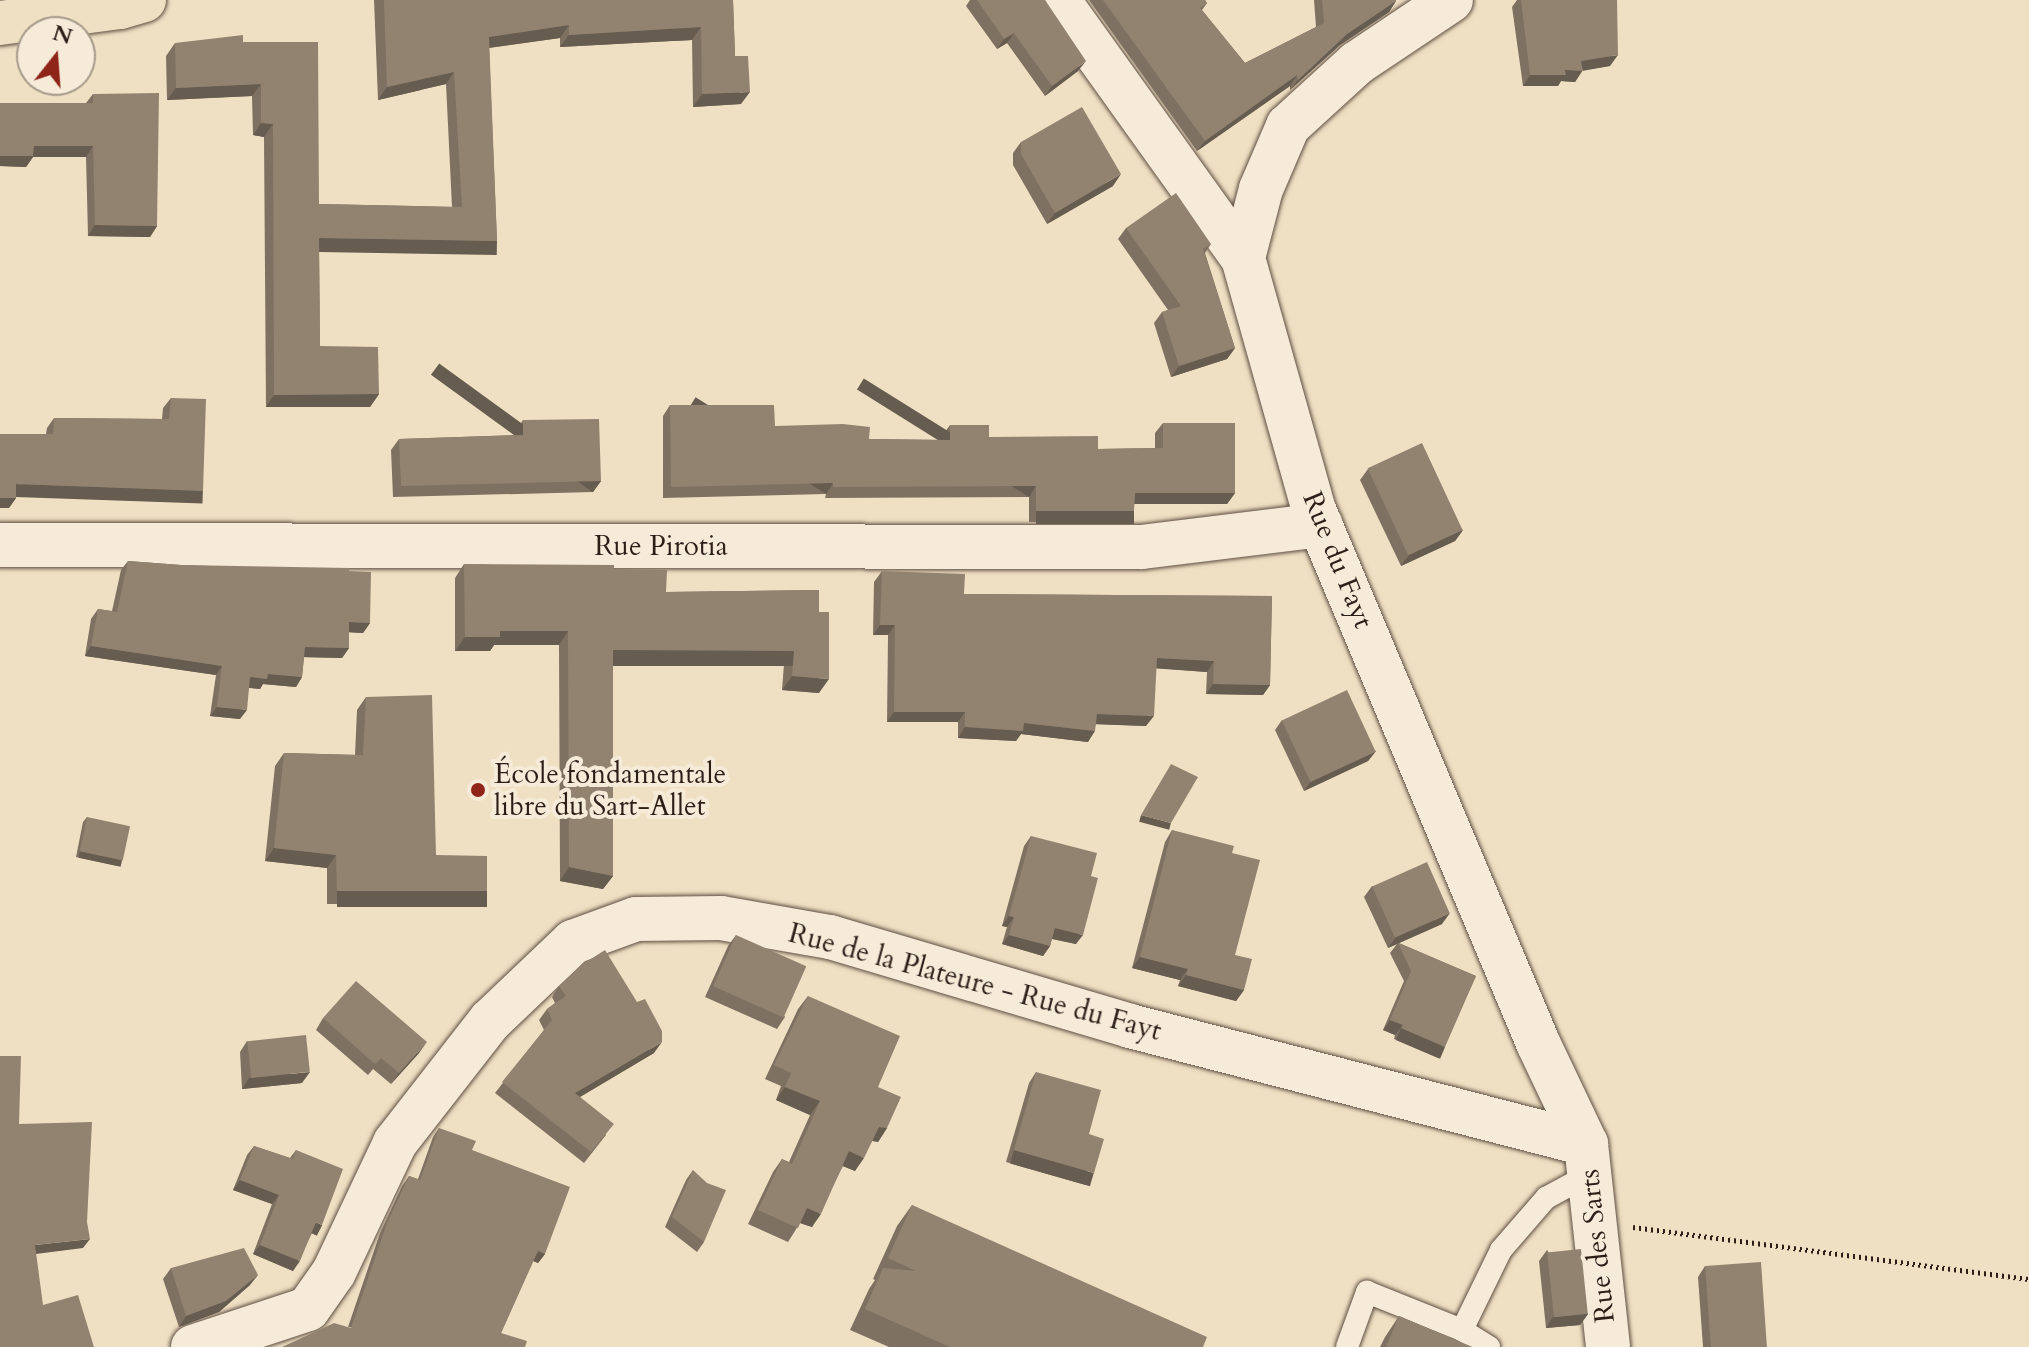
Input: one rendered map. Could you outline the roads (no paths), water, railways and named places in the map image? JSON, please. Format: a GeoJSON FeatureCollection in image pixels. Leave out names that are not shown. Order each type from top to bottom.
{"type":"FeatureCollection","features":[{"type":"Feature","properties":{"kind":"main road"},"geometry":{"type":"LineString","coordinates":[[0,23],[120,7],[144,0]]}},
{"type":"Feature","properties":{"kind":"street","name":"Rue du Fayt"},"geometry":{"type":"LineString","coordinates":[[1058,0],[1243,258],[1321,525],[1588,1159]]}},
{"type":"Feature","properties":{"kind":"street"},"geometry":{"type":"LineString","coordinates":[[1243,258],[1261,189],[1288,126],[1357,63],[1451,0]]}},
{"type":"Feature","properties":{"kind":"street","name":"Rue Pirotia"},"geometry":{"type":"LineString","coordinates":[[0,545],[1142,547],[1321,525]]}},
{"type":"Feature","properties":{"kind":"street","name":"Rue de la Plateure - Rue du Fayt"},"geometry":{"type":"LineString","coordinates":[[193,1347],[308,1309],[334,1272],[395,1143],[490,1021],[573,942],[636,919],[721,918],[830,937],[1588,1159]]}},
{"type":"Feature","properties":{"kind":"street","name":"Rue des Sarts"},"geometry":{"type":"LineString","coordinates":[[1588,1159],[1608,1347]]}},
{"type":"Feature","properties":{"kind":"lane"},"geometry":{"type":"LineString","coordinates":[[1462,1330],[1501,1250],[1546,1198],[1588,1159]]}},
{"type":"Feature","properties":{"kind":"lane"},"geometry":{"type":"LineString","coordinates":[[1347,1347],[1367,1292],[1462,1330],[1489,1347]]}},
{"type":"Feature","properties":{"kind":"place","name":"École fondamentale libre du Sart-Allet"},"geometry":{"type":"Point","coordinates":[478,790]}}]}
